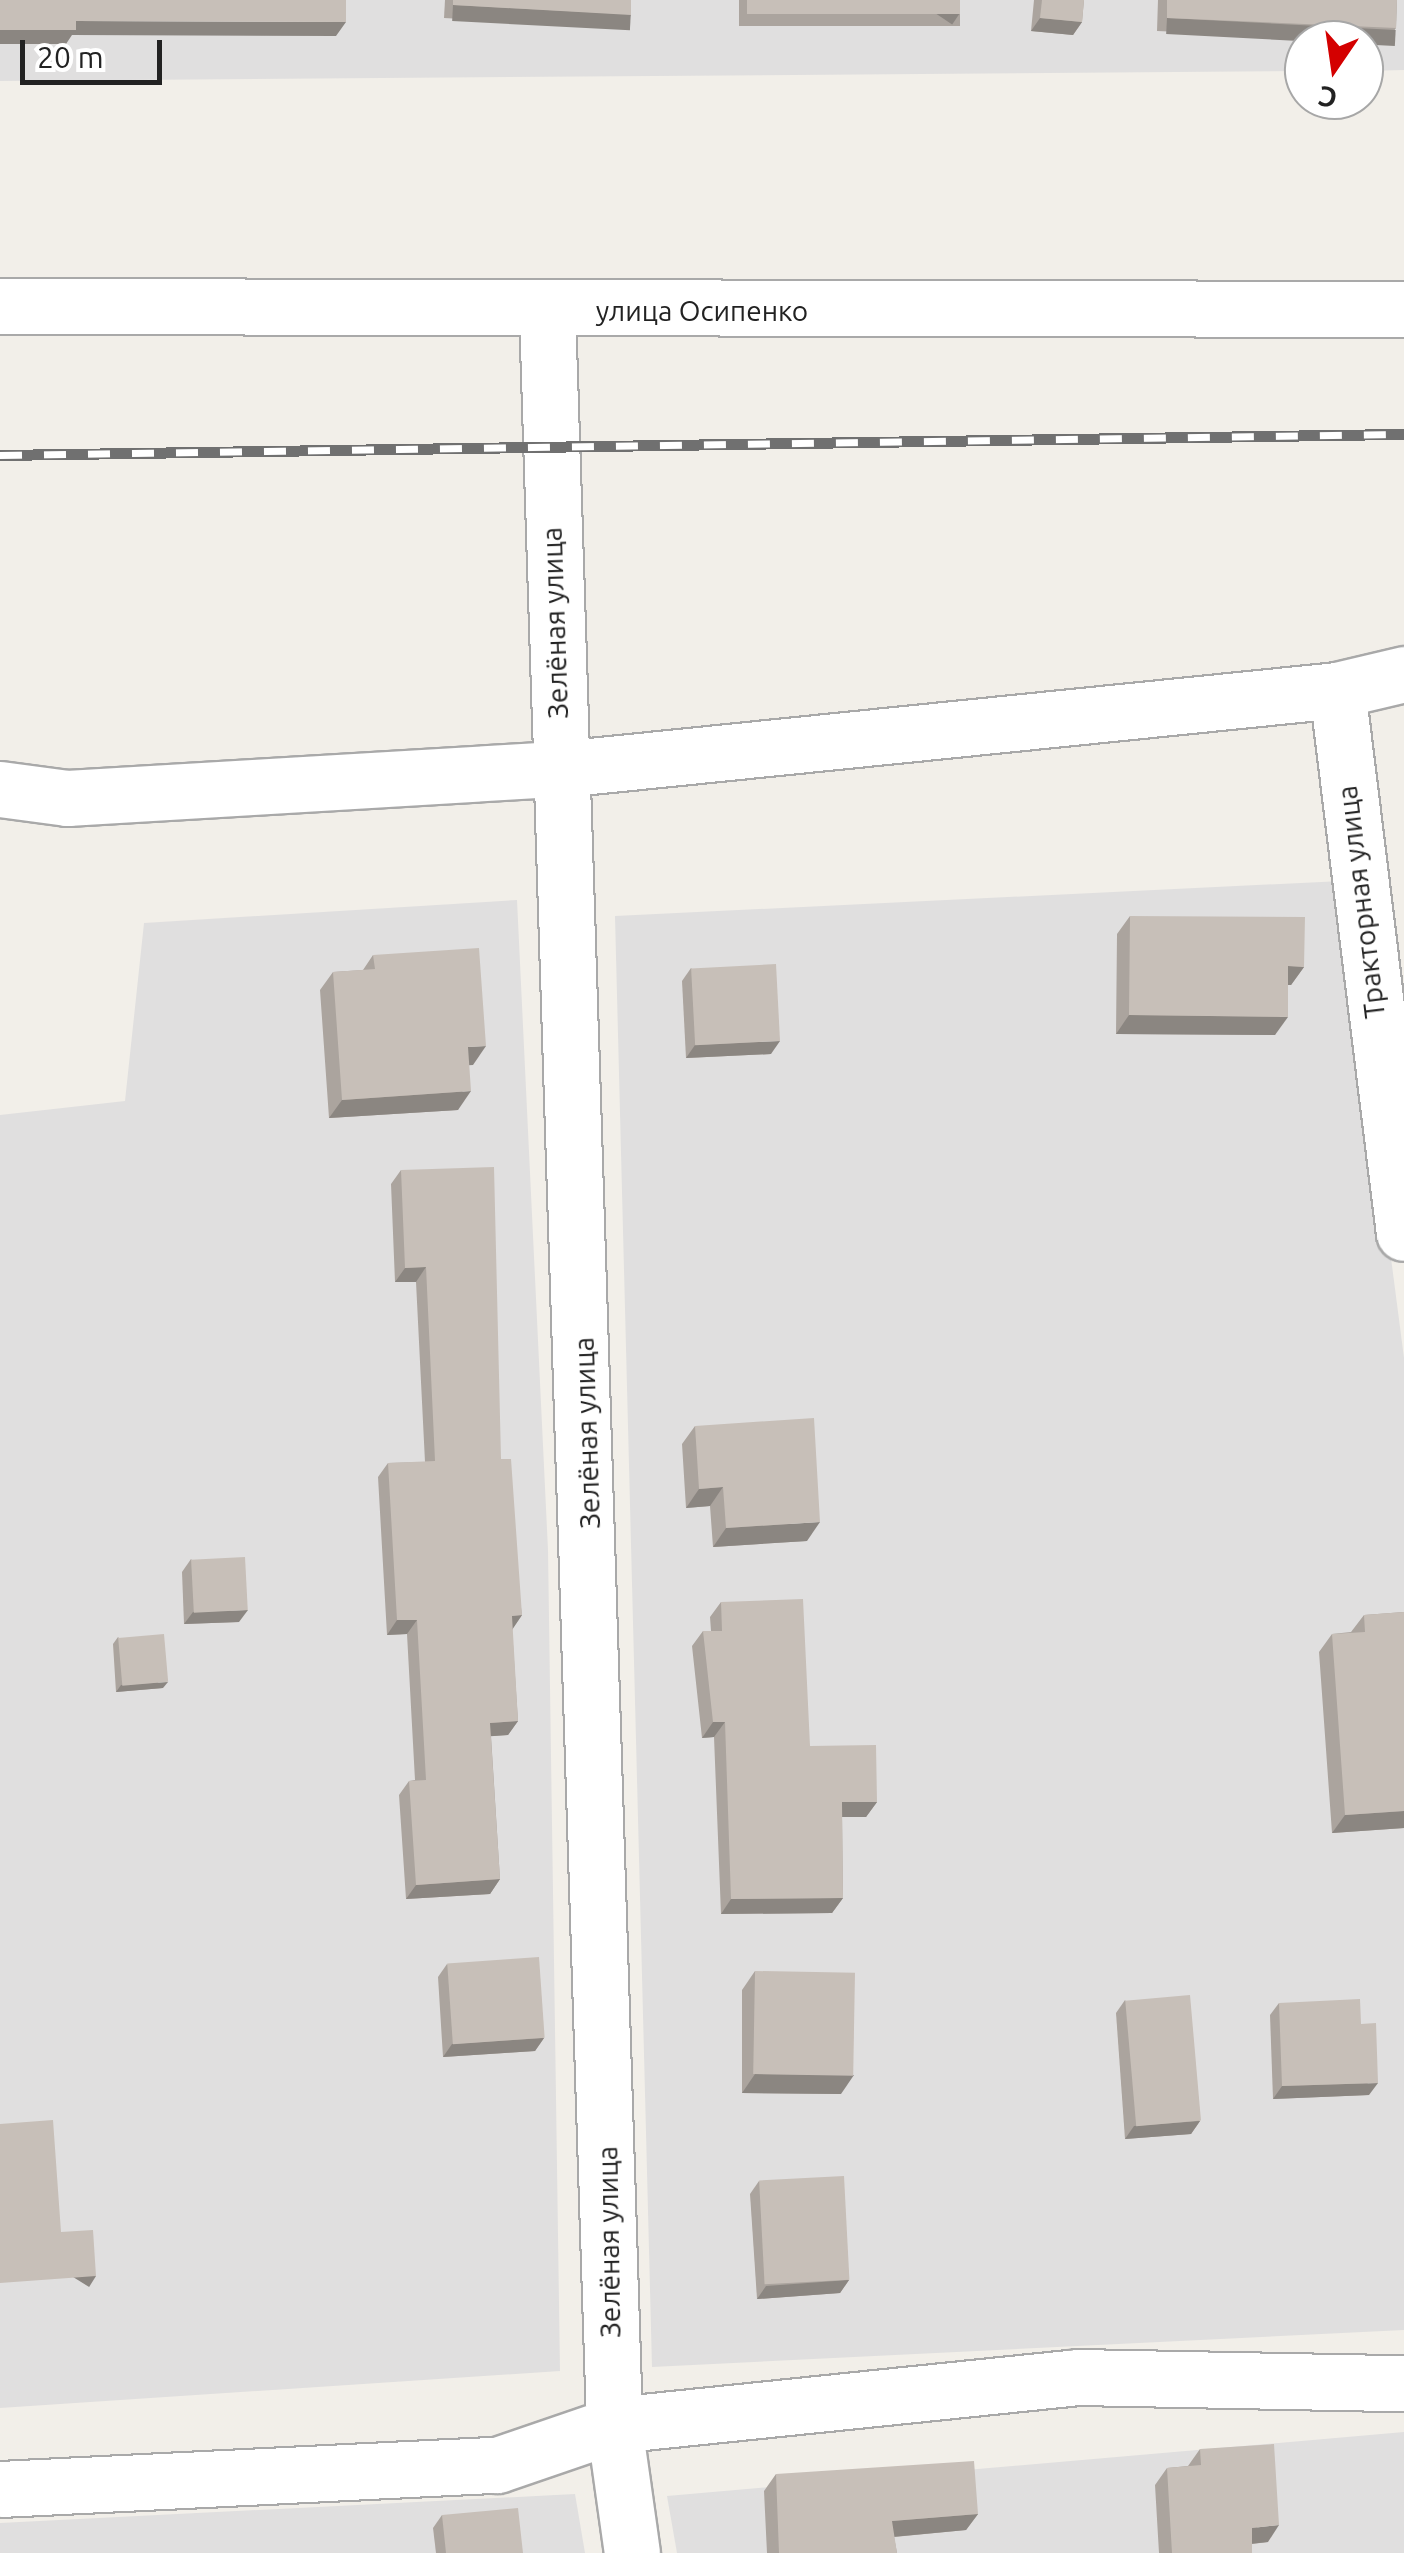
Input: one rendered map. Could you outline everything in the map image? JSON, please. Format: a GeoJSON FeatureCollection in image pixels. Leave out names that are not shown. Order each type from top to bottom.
{"type":"FeatureCollection","features":[{"type":"Feature","properties":{"kind":"street","name":"улица Осипенко"},"geometry":{"type":"LineString","coordinates":[[0,306],[547,312],[1404,309]]}},
{"type":"Feature","properties":{"kind":"street","name":"Зелёная улица"},"geometry":{"type":"LineString","coordinates":[[547,312],[614,2426],[632,2553]]}},
{"type":"Feature","properties":{"kind":"street"},"geometry":{"type":"LineString","coordinates":[[0,790],[67,798],[561,769],[1337,690],[1404,674]]}},
{"type":"Feature","properties":{"kind":"street","name":"Тракторная улица"},"geometry":{"type":"LineString","coordinates":[[1337,690],[1404,1233]]}},
{"type":"Feature","properties":{"kind":"street"},"geometry":{"type":"LineString","coordinates":[[0,2489],[496,2465],[614,2426],[1077,2377],[1404,2383]]}},
{"type":"Feature","properties":{"kind":"shaded area"},"geometry":{"type":"Polygon","coordinates":[[[0,0],[1404,0],[1404,70],[1384,70],[1384,20],[1284,20],[1284,71],[0,81],[0,0]]]}},
{"type":"Feature","properties":{"kind":"shaded area"},"geometry":{"type":"Polygon","coordinates":[[[1342,881],[1404,1358],[1404,2330],[652,2367],[615,916],[1342,881]]]}},
{"type":"Feature","properties":{"kind":"shaded area"},"geometry":{"type":"Polygon","coordinates":[[[517,900],[548,1550],[560,2371],[0,2408],[0,1115],[125,1101],[144,923],[517,900]]]}},
{"type":"Feature","properties":{"kind":"shaded area"},"geometry":{"type":"Polygon","coordinates":[[[1404,2432],[1404,2553],[677,2553],[667,2496],[1404,2432]]]}},
{"type":"Feature","properties":{"kind":"shaded area"},"geometry":{"type":"Polygon","coordinates":[[[575,2494],[585,2553],[0,2553],[0,2523],[575,2494]]]}},
{"type":"Feature","properties":{"kind":"building"},"geometry":{"type":"Polygon","coordinates":[[[0,0],[346,0],[346,22],[76,21],[76,30],[0,30],[0,0]]]}},
{"type":"Feature","properties":{"kind":"building"},"geometry":{"type":"Polygon","coordinates":[[[453,0],[631,0],[631,15],[453,5],[453,0]]]}},
{"type":"Feature","properties":{"kind":"building"},"geometry":{"type":"Polygon","coordinates":[[[747,0],[960,0],[960,14],[747,14],[747,0]]]}},
{"type":"Feature","properties":{"kind":"building"},"geometry":{"type":"Polygon","coordinates":[[[1042,0],[1084,0],[1082,22],[1040,18],[1042,0]]]}},
{"type":"Feature","properties":{"kind":"building"},"geometry":{"type":"Polygon","coordinates":[[[1167,0],[1397,0],[1396,28],[1384,27],[1384,20],[1284,20],[1284,23],[1167,18],[1167,0]]]}},
{"type":"Feature","properties":{"kind":"building"},"geometry":{"type":"Polygon","coordinates":[[[1130,916],[1305,917],[1304,967],[1288,966],[1288,1017],[1129,1015],[1130,916]]]}},
{"type":"Feature","properties":{"kind":"building"},"geometry":{"type":"Polygon","coordinates":[[[479,948],[486,1046],[468,1047],[471,1091],[342,1100],[333,972],[375,969],[373,955],[479,948]]]}},
{"type":"Feature","properties":{"kind":"building"},"geometry":{"type":"Polygon","coordinates":[[[776,964],[780,1041],[695,1045],[691,968],[776,964]]]}},
{"type":"Feature","properties":{"kind":"building"},"geometry":{"type":"Polygon","coordinates":[[[494,1167],[501,1459],[511,1459],[522,1615],[512,1616],[518,1721],[490,1723],[500,1879],[416,1885],[409,1781],[426,1780],[417,1620],[397,1620],[388,1463],[435,1461],[426,1267],[405,1268],[401,1170],[494,1167]]]}},
{"type":"Feature","properties":{"kind":"building"},"geometry":{"type":"Polygon","coordinates":[[[814,1418],[820,1522],[726,1528],[723,1487],[699,1489],[695,1426],[814,1418]]]}},
{"type":"Feature","properties":{"kind":"building"},"geometry":{"type":"Polygon","coordinates":[[[245,1557],[248,1610],[194,1613],[191,1560],[245,1557]]]}},
{"type":"Feature","properties":{"kind":"building"},"geometry":{"type":"Polygon","coordinates":[[[803,1599],[810,1746],[876,1745],[877,1802],[842,1802],[843,1898],[731,1899],[725,1722],[713,1722],[703,1631],[722,1631],[721,1602],[803,1599]]]}},
{"type":"Feature","properties":{"kind":"building"},"geometry":{"type":"Polygon","coordinates":[[[1404,1612],[1404,1811],[1345,1815],[1332,1634],[1365,1632],[1364,1615],[1404,1612]]]}},
{"type":"Feature","properties":{"kind":"building"},"geometry":{"type":"Polygon","coordinates":[[[164,1634],[168,1682],[122,1686],[118,1638],[164,1634]]]}},
{"type":"Feature","properties":{"kind":"building"},"geometry":{"type":"Polygon","coordinates":[[[539,1957],[545,2038],[453,2044],[447,1963],[539,1957]]]}},
{"type":"Feature","properties":{"kind":"building"},"geometry":{"type":"Polygon","coordinates":[[[755,1971],[855,1973],[853,2076],[753,2074],[755,1971]]]}},
{"type":"Feature","properties":{"kind":"building"},"geometry":{"type":"Polygon","coordinates":[[[1190,1995],[1201,2121],[1136,2126],[1125,2001],[1190,1995]]]}},
{"type":"Feature","properties":{"kind":"building"},"geometry":{"type":"Polygon","coordinates":[[[1360,1999],[1361,2024],[1376,2023],[1378,2083],[1282,2086],[1279,2003],[1360,1999]]]}},
{"type":"Feature","properties":{"kind":"building"},"geometry":{"type":"Polygon","coordinates":[[[53,2120],[61,2232],[93,2230],[96,2276],[0,2283],[0,2124],[53,2120]]]}},
{"type":"Feature","properties":{"kind":"building"},"geometry":{"type":"Polygon","coordinates":[[[844,2176],[849,2280],[765,2284],[759,2180],[844,2176]]]}},
{"type":"Feature","properties":{"kind":"building"},"geometry":{"type":"Polygon","coordinates":[[[1274,2444],[1279,2525],[1252,2528],[1252,2553],[1172,2553],[1167,2468],[1201,2465],[1200,2449],[1274,2444]]]}},
{"type":"Feature","properties":{"kind":"building"},"geometry":{"type":"Polygon","coordinates":[[[974,2461],[978,2514],[892,2521],[897,2553],[779,2553],[776,2474],[974,2461]]]}},
{"type":"Feature","properties":{"kind":"building"},"geometry":{"type":"Polygon","coordinates":[[[518,2508],[523,2553],[446,2553],[442,2515],[518,2508]]]}},
{"type":"Feature","properties":{"kind":"railway"},"geometry":{"type":"LineString","coordinates":[[0,455],[1404,434]]}}]}
